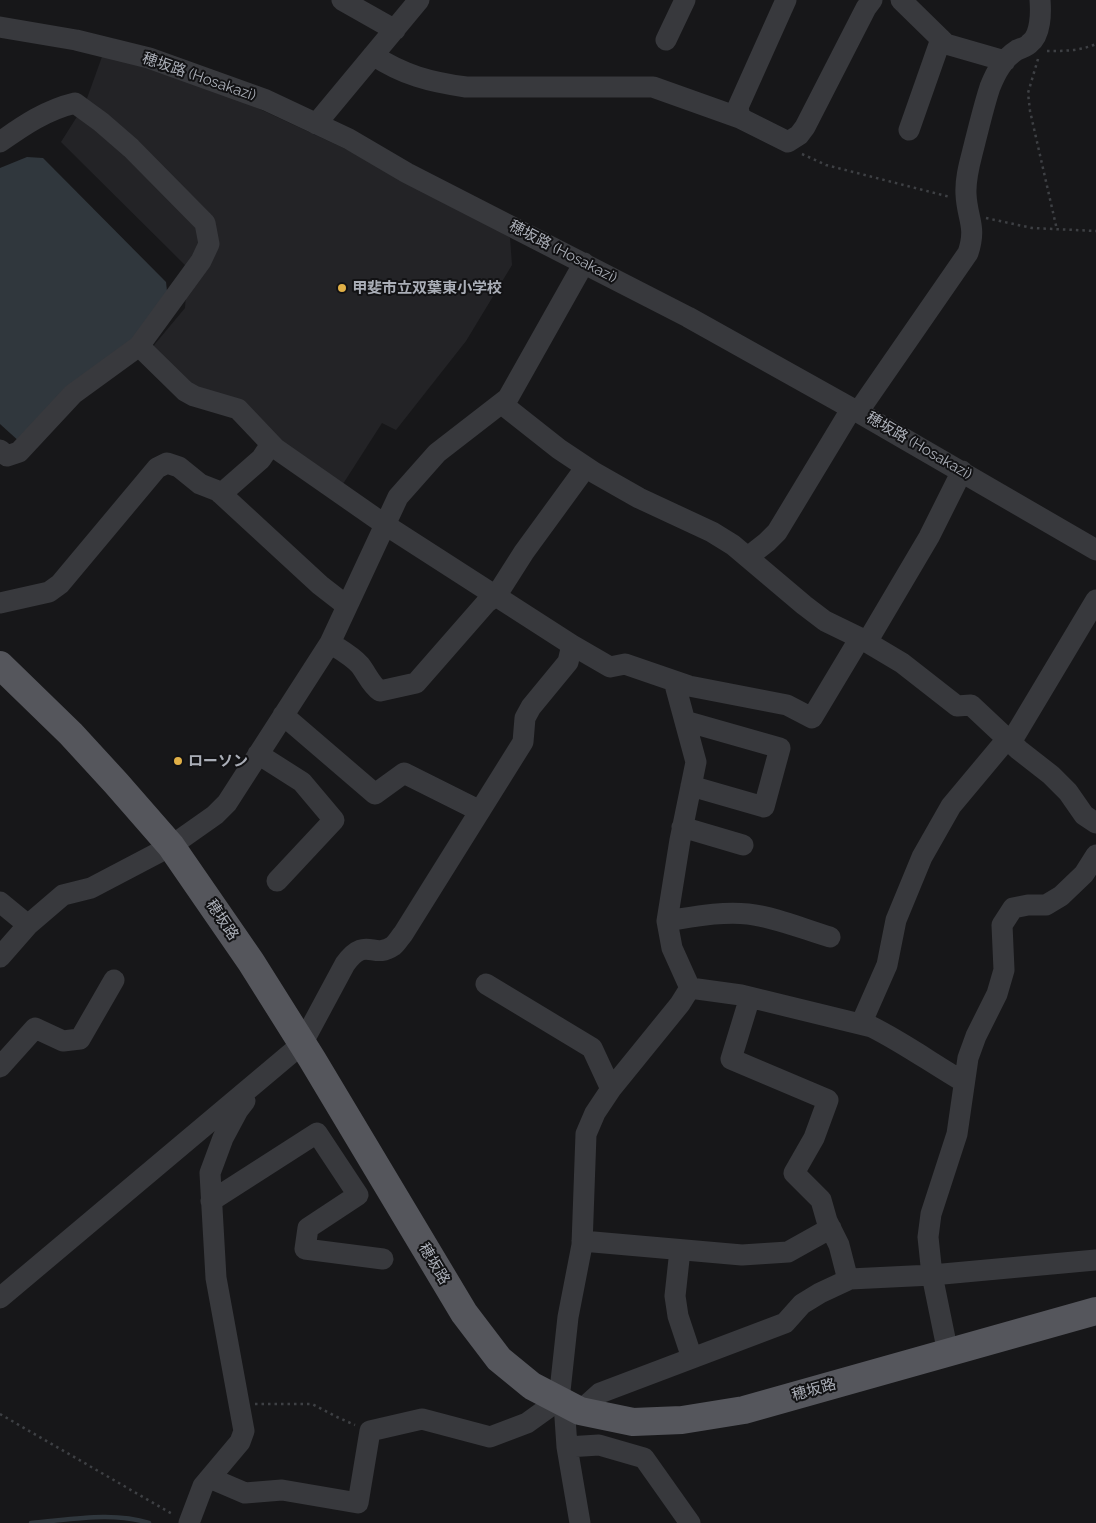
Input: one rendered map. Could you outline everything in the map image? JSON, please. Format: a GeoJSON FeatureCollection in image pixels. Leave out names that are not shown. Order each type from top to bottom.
{"type":"FeatureCollection","features":[{"type":"Feature","properties":{"kind":"main road","name":"穂坂路"},"geometry":{"type":"LineString","coordinates":[[0,665],[71,734],[170,846],[251,962],[464,1314],[499,1359],[532,1386],[568,1405],[633,1422],[691,1419],[744,1410],[1096,1311]]}},
{"type":"Feature","properties":{"kind":"street"},"geometry":{"type":"LineString","coordinates":[[342,0],[394,30]]}},
{"type":"Feature","properties":{"kind":"street"},"geometry":{"type":"LineString","coordinates":[[316,124],[419,0]]}},
{"type":"Feature","properties":{"kind":"street"},"geometry":{"type":"LineString","coordinates":[[666,40],[685,0]]}},
{"type":"Feature","properties":{"kind":"street"},"geometry":{"type":"LineString","coordinates":[[740,118],[738,107],[786,0]]}},
{"type":"Feature","properties":{"kind":"street"},"geometry":{"type":"LineString","coordinates":[[373,56],[392,68],[417,77],[466,87],[653,87],[740,118],[788,142],[799,135],[805,127],[866,8],[872,0]]}},
{"type":"Feature","properties":{"kind":"street"},"geometry":{"type":"LineString","coordinates":[[901,0],[946,44],[1004,61]]}},
{"type":"Feature","properties":{"kind":"street"},"geometry":{"type":"LineString","coordinates":[[748,557],[777,532],[855,410],[968,254],[973,240],[966,175],[985,102],[995,74],[1004,61],[1016,50],[1037,41],[1041,13],[1040,0]]}},
{"type":"Feature","properties":{"kind":"street","name":"穂坂路 (Hosakazi)"},"geometry":{"type":"LineString","coordinates":[[0,27],[76,40],[149,58],[266,100],[349,140],[407,173],[688,317],[962,471],[1096,550]]}},
{"type":"Feature","properties":{"kind":"street"},"geometry":{"type":"LineString","coordinates":[[909,130],[941,39]]}},
{"type":"Feature","properties":{"kind":"street"},"geometry":{"type":"LineString","coordinates":[[0,142],[37,117],[56,107],[75,103],[131,148],[205,223],[209,244],[201,261],[139,346],[73,394],[19,452],[7,456],[0,450]]}},
{"type":"Feature","properties":{"kind":"street"},"geometry":{"type":"LineString","coordinates":[[0,957],[28,925],[62,895],[92,888],[170,846],[215,816],[226,803],[330,643],[398,497],[437,453],[508,398],[584,263]]}},
{"type":"Feature","properties":{"kind":"street"},"geometry":{"type":"LineString","coordinates":[[139,346],[185,390],[194,396],[238,409],[271,444],[384,524],[572,645],[610,667],[625,664],[689,686],[787,704],[812,718],[929,537],[962,471]]}},
{"type":"Feature","properties":{"kind":"street"},"geometry":{"type":"LineString","coordinates":[[502,404],[586,467],[639,498],[712,532],[734,545],[804,605],[826,621],[864,640],[902,663],[957,706],[971,705],[1051,775],[1068,792],[1084,815],[1096,823]]}},
{"type":"Feature","properties":{"kind":"street"},"geometry":{"type":"LineString","coordinates":[[222,494],[260,459],[271,444]]}},
{"type":"Feature","properties":{"kind":"street"},"geometry":{"type":"LineString","coordinates":[[0,603],[49,592],[60,584],[156,468],[166,463],[180,467],[200,484],[218,490],[320,585],[347,606]]}},
{"type":"Feature","properties":{"kind":"street"},"geometry":{"type":"LineString","coordinates":[[330,643],[360,665],[375,687],[380,691],[416,683],[486,603],[496,596],[524,552],[586,467]]}},
{"type":"Feature","properties":{"kind":"street"},"geometry":{"type":"LineString","coordinates":[[861,1024],[887,965],[896,920],[922,857],[951,806],[1009,740],[1096,600]]}},
{"type":"Feature","properties":{"kind":"street"},"geometry":{"type":"LineString","coordinates":[[0,1298],[302,1044],[352,954],[362,949],[379,951],[393,946],[403,934],[523,742],[525,718],[531,707],[568,662],[572,645]]}},
{"type":"Feature","properties":{"kind":"street"},"geometry":{"type":"LineString","coordinates":[[674,681],[696,762],[682,827],[667,920],[672,948],[690,988]]}},
{"type":"Feature","properties":{"kind":"street"},"geometry":{"type":"LineString","coordinates":[[283,715],[375,794],[404,774],[480,811]]}},
{"type":"Feature","properties":{"kind":"street"},"geometry":{"type":"LineString","coordinates":[[685,721],[780,748],[764,807],[691,786]]}},
{"type":"Feature","properties":{"kind":"street"},"geometry":{"type":"LineString","coordinates":[[258,754],[302,782],[334,820],[277,881]]}},
{"type":"Feature","properties":{"kind":"street"},"geometry":{"type":"LineString","coordinates":[[682,827],[743,845]]}},
{"type":"Feature","properties":{"kind":"street"},"geometry":{"type":"LineString","coordinates":[[948,1353],[932,1276],[928,1237],[931,1214],[957,1134],[968,1058],[976,1036],[997,994],[1004,970],[1002,925],[1013,908],[1028,905],[1046,905],[1061,896],[1084,874],[1095,860]]}},
{"type":"Feature","properties":{"kind":"street"},"geometry":{"type":"LineString","coordinates":[[0,902],[28,925]]}},
{"type":"Feature","properties":{"kind":"street"},"geometry":{"type":"LineString","coordinates":[[667,920],[713,914],[748,914],[783,922],[830,938]]}},
{"type":"Feature","properties":{"kind":"street"},"geometry":{"type":"LineString","coordinates":[[0,1067],[36,1028],[63,1041],[80,1039],[114,980]]}},
{"type":"Feature","properties":{"kind":"street"},"geometry":{"type":"LineString","coordinates":[[486,984],[592,1048],[611,1089]]}},
{"type":"Feature","properties":{"kind":"street"},"geometry":{"type":"LineString","coordinates":[[690,988],[750,997],[861,1024],[890,1036],[917,1052],[932,1064],[964,1082]]}},
{"type":"Feature","properties":{"kind":"street"},"geometry":{"type":"LineString","coordinates":[[580,1523],[567,1447],[568,1317],[582,1241],[586,1134],[595,1113],[611,1089],[680,1004],[690,988]]}},
{"type":"Feature","properties":{"kind":"street"},"geometry":{"type":"LineString","coordinates":[[750,997],[731,1059],[828,1100],[814,1138],[794,1173],[821,1200],[839,1245],[848,1280]]}},
{"type":"Feature","properties":{"kind":"street"},"geometry":{"type":"LineString","coordinates":[[184,1520],[203,1486],[240,1442],[244,1431],[216,1278],[210,1173],[223,1138],[238,1110],[268,1074]]}},
{"type":"Feature","properties":{"kind":"street"},"geometry":{"type":"LineString","coordinates":[[211,1201],[317,1133],[358,1195],[308,1228],[305,1249],[383,1259]]}},
{"type":"Feature","properties":{"kind":"street"},"geometry":{"type":"LineString","coordinates":[[582,1241],[742,1255],[788,1252],[831,1228]]}},
{"type":"Feature","properties":{"kind":"street"},"geometry":{"type":"LineString","coordinates":[[680,1250],[675,1296],[678,1316],[692,1358]]}},
{"type":"Feature","properties":{"kind":"street"},"geometry":{"type":"LineString","coordinates":[[210,1478],[245,1493],[282,1490],[358,1503],[370,1431],[422,1418],[490,1437],[568,1405],[785,1323],[802,1304],[820,1292],[848,1280],[932,1276],[1096,1260]]}},
{"type":"Feature","properties":{"kind":"street"},"geometry":{"type":"LineString","coordinates":[[567,1447],[599,1445],[644,1458],[690,1523]]}},
{"type":"Feature","properties":{"kind":"path"},"geometry":{"type":"LineString","coordinates":[[1057,230],[1030,111],[1028,92],[1039,58],[1037,41],[1065,52],[1096,44]]}},
{"type":"Feature","properties":{"kind":"path"},"geometry":{"type":"LineString","coordinates":[[788,142],[794,151],[826,165],[1014,225],[1057,230],[1096,231]]}},
{"type":"Feature","properties":{"kind":"path"},"geometry":{"type":"LineString","coordinates":[[239,1404],[312,1404],[336,1417],[370,1431]]}},
{"type":"Feature","properties":{"kind":"path"},"geometry":{"type":"LineString","coordinates":[[0,1414],[184,1520]]}},
{"type":"Feature","properties":{"kind":"shaded area","name":"甲斐市立双葉東小学校"},"geometry":{"type":"Polygon","coordinates":[[[103,54],[160,70],[236,98],[352,152],[505,231],[510,238],[512,265],[466,341],[396,430],[382,423],[341,487],[190,389],[150,350],[185,308],[188,268],[61,142],[85,104],[103,54]]]}},
{"type":"Feature","properties":{"kind":"shaded area"},"geometry":{"type":"Polygon","coordinates":[[[27,157],[43,158],[166,282],[168,300],[133,341],[21,443],[0,424],[0,168],[27,157]]]}},
{"type":"Feature","properties":{"kind":"waterway"},"geometry":{"type":"LineString","coordinates":[[31,1523],[105,1517],[135,1519],[149,1523]]}},
{"type":"Feature","properties":{"kind":"place","name":"甲斐市立双葉東小学校"},"geometry":{"type":"Point","coordinates":[342,288]}},
{"type":"Feature","properties":{"kind":"place","name":"ローソン"},"geometry":{"type":"Point","coordinates":[178,761]}}]}
